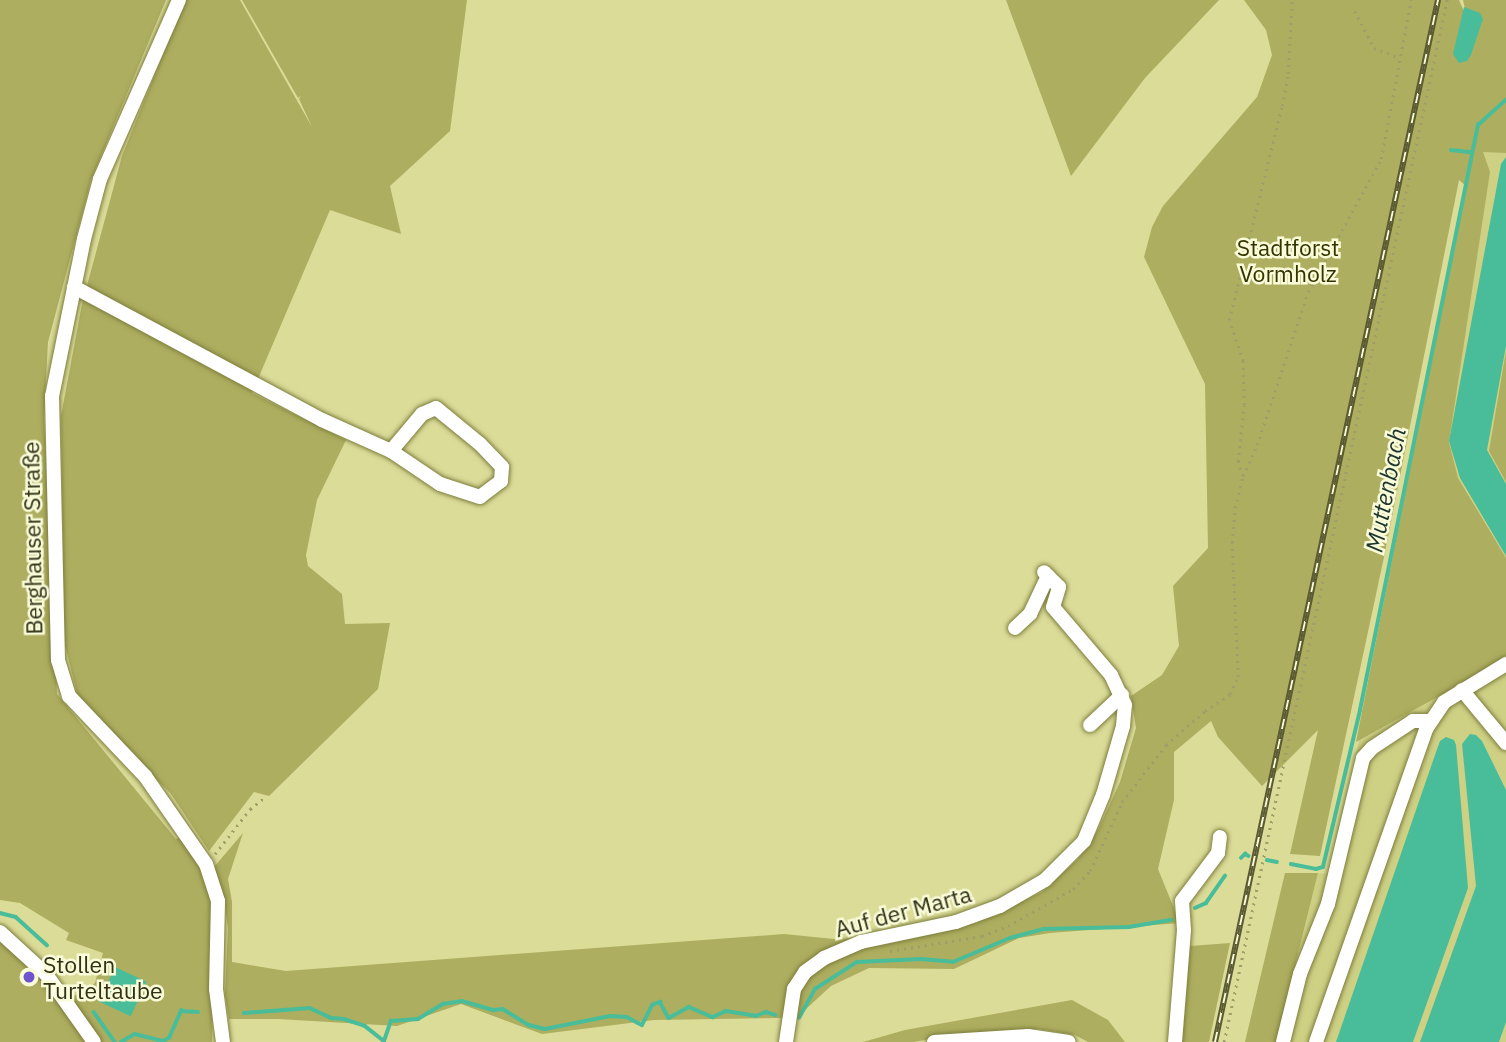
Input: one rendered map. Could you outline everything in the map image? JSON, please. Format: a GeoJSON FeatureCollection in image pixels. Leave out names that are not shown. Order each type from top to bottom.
{"type":"FeatureCollection","features":[{"type":"Feature","properties":{"kind":"street","name":"Berghauser Straße"},"geometry":{"type":"LineString","coordinates":[[179,0],[100,179],[52,396],[58,660],[62,680],[82,712],[145,776],[206,864],[218,901],[216,989],[223,1042]]}},
{"type":"Feature","properties":{"kind":"street"},"geometry":{"type":"LineString","coordinates":[[74,287],[323,420],[391,451],[440,484],[480,497],[501,481],[502,467],[480,444],[436,408],[422,414],[391,451]]}},
{"type":"Feature","properties":{"kind":"street"},"geometry":{"type":"LineString","coordinates":[[1015,628],[1030,614],[1046,574],[1059,587],[1053,607],[1111,675],[1122,695],[1090,724]]}},
{"type":"Feature","properties":{"kind":"street"},"geometry":{"type":"LineString","coordinates":[[1316,1042],[1431,721],[1444,702],[1506,664]]}},
{"type":"Feature","properties":{"kind":"street"},"geometry":{"type":"LineString","coordinates":[[1462,690],[1506,743]]}},
{"type":"Feature","properties":{"kind":"street","name":"Auf der Marta"},"geometry":{"type":"LineString","coordinates":[[786,1042],[794,989],[805,972],[824,958],[861,942],[980,914],[1033,888],[1067,860],[1084,841],[1103,795],[1124,726],[1122,695]]}},
{"type":"Feature","properties":{"kind":"street"},"geometry":{"type":"LineString","coordinates":[[1283,1042],[1300,974],[1328,904],[1363,758],[1372,748],[1413,720],[1431,721]]}},
{"type":"Feature","properties":{"kind":"street"},"geometry":{"type":"LineString","coordinates":[[1175,1042],[1184,930],[1182,901],[1218,853],[1220,837]]}},
{"type":"Feature","properties":{"kind":"street"},"geometry":{"type":"LineString","coordinates":[[0,932],[46,974],[94,1042]]}},
{"type":"Feature","properties":{"kind":"street"},"geometry":{"type":"LineString","coordinates":[[934,1042],[1028,1036],[1069,1042]]}},
{"type":"Feature","properties":{"kind":"path"},"geometry":{"type":"LineString","coordinates":[[1242,476],[1238,462],[1244,405],[1242,361],[1229,320],[1286,84],[1292,0]]}},
{"type":"Feature","properties":{"kind":"path"},"geometry":{"type":"LineString","coordinates":[[1308,292],[1381,159],[1411,0]]}},
{"type":"Feature","properties":{"kind":"path"},"geometry":{"type":"LineString","coordinates":[[1224,1042],[1447,0]]}},
{"type":"Feature","properties":{"kind":"path"},"geometry":{"type":"LineString","coordinates":[[1355,11],[1374,48],[1400,58]]}},
{"type":"Feature","properties":{"kind":"path"},"geometry":{"type":"LineString","coordinates":[[1293,275],[1314,281]]}},
{"type":"Feature","properties":{"kind":"path"},"geometry":{"type":"LineString","coordinates":[[206,864],[250,809],[264,798]]}},
{"type":"Feature","properties":{"kind":"shaded area"},"geometry":{"type":"Polygon","coordinates":[[[1464,7],[1480,13],[1483,19],[1471,55],[1467,61],[1459,63],[1453,54],[1464,7]]]}},
{"type":"Feature","properties":{"kind":"shaded area"},"geometry":{"type":"Polygon","coordinates":[[[1506,105],[1506,1042],[1276,1042],[1318,873],[1327,874],[1371,692],[1483,125],[1506,105]]]}},
{"type":"Feature","properties":{"kind":"shaded area"},"geometry":{"type":"Polygon","coordinates":[[[1506,157],[1506,346],[1487,450],[1506,484],[1506,556],[1460,478],[1449,441],[1501,164],[1506,157]]]}},
{"type":"Feature","properties":{"kind":"shaded area"},"geometry":{"type":"Polygon","coordinates":[[[1470,734],[1476,735],[1482,741],[1506,790],[1506,1022],[1499,1042],[1420,1042],[1476,886],[1462,744],[1470,734]]]}},
{"type":"Feature","properties":{"kind":"shaded area"},"geometry":{"type":"Polygon","coordinates":[[[1446,737],[1454,740],[1456,745],[1468,888],[1413,1042],[1336,1042],[1436,752],[1440,741],[1446,737]]]}},
{"type":"Feature","properties":{"kind":"shaded area"},"geometry":{"type":"Polygon","coordinates":[[[115,967],[147,982],[131,1016],[99,1001],[115,967]]]}},
{"type":"Feature","properties":{"kind":"green space"},"geometry":{"type":"Polygon","coordinates":[[[0,0],[166,0],[91,180],[48,342],[44,418],[57,694],[176,839],[181,837],[205,877],[213,915],[212,1042],[101,1042],[69,999],[95,983],[103,953],[66,940],[69,933],[20,903],[0,900],[0,0]]]}},
{"type":"Feature","properties":{"kind":"green space"},"geometry":{"type":"Polygon","coordinates":[[[185,0],[240,0],[312,127],[299,99],[301,96],[298,98],[242,0],[467,0],[450,131],[390,186],[401,234],[330,210],[252,393],[346,440],[317,500],[306,555],[308,566],[342,594],[345,624],[390,623],[378,689],[269,796],[254,792],[209,851],[171,794],[79,701],[64,641],[61,416],[82,304],[122,156],[185,0]]]}},
{"type":"Feature","properties":{"kind":"green space"},"geometry":{"type":"Polygon","coordinates":[[[1006,0],[1219,0],[1145,78],[1071,176],[1006,0]]]}},
{"type":"Feature","properties":{"kind":"green space","name":"Stadtforst Vormholz"},"geometry":{"type":"Polygon","coordinates":[[[1244,0],[1459,0],[1467,18],[1463,0],[1506,0],[1506,153],[1483,152],[1490,172],[1449,442],[1458,478],[1506,558],[1506,659],[1356,742],[1466,186],[1459,180],[1384,557],[1320,856],[1290,854],[1318,730],[1262,786],[1218,737],[1211,721],[1174,752],[1174,800],[1158,869],[1180,923],[1050,933],[1019,938],[954,969],[869,968],[831,986],[794,1020],[794,1006],[804,981],[827,962],[879,942],[976,923],[1042,892],[1078,859],[1098,830],[1120,782],[1136,728],[1131,696],[1162,675],[1179,646],[1173,586],[1208,548],[1205,384],[1144,257],[1152,227],[1163,206],[1257,97],[1272,55],[1266,30],[1244,0]]]}},
{"type":"Feature","properties":{"kind":"green space"},"geometry":{"type":"Polygon","coordinates":[[[1506,351],[1506,482],[1489,451],[1506,351]]]}},
{"type":"Feature","properties":{"kind":"green space"},"geometry":{"type":"Polygon","coordinates":[[[243,833],[228,879],[232,902],[232,962],[286,971],[784,934],[834,939],[862,938],[788,990],[782,1018],[654,1020],[542,1034],[461,1004],[397,1026],[229,1019],[225,994],[228,928],[224,897],[214,867],[243,833]]]}},
{"type":"Feature","properties":{"kind":"green space"},"geometry":{"type":"Polygon","coordinates":[[[1285,873],[1318,873],[1276,1042],[1245,1042],[1285,873]]]}},
{"type":"Feature","properties":{"kind":"green space"},"geometry":{"type":"Polygon","coordinates":[[[0,935],[30,963],[90,1042],[0,1042],[0,935]]]}},
{"type":"Feature","properties":{"kind":"green space"},"geometry":{"type":"Polygon","coordinates":[[[1230,943],[1209,1042],[1182,1042],[1190,946],[1230,943]]]}},
{"type":"Feature","properties":{"kind":"green space"},"geometry":{"type":"Polygon","coordinates":[[[1072,1000],[1108,1020],[1125,1042],[1088,1042],[1075,1035],[1038,1029],[964,1033],[914,1042],[863,1042],[905,1030],[1072,1000]]]}},
{"type":"Feature","properties":{"kind":"waterway","name":"Muttenbach"},"geometry":{"type":"LineString","coordinates":[[1291,864],[1316,869],[1323,867],[1360,710],[1478,125],[1506,100]]}},
{"type":"Feature","properties":{"kind":"waterway"},"geometry":{"type":"LineString","coordinates":[[1451,150],[1471,152]]}},
{"type":"Feature","properties":{"kind":"waterway","name":"Muttenbach"},"geometry":{"type":"LineString","coordinates":[[1241,858],[1245,854],[1249,856]]}},
{"type":"Feature","properties":{"kind":"waterway","name":"Muttenbach"},"geometry":{"type":"LineString","coordinates":[[1267,860],[1277,862]]}},
{"type":"Feature","properties":{"kind":"waterway","name":"Muttenbach"},"geometry":{"type":"LineString","coordinates":[[1195,908],[1206,903],[1225,876]]}},
{"type":"Feature","properties":{"kind":"waterway","name":"Muttenbach"},"geometry":{"type":"LineString","coordinates":[[0,913],[16,917],[47,945]]}},
{"type":"Feature","properties":{"kind":"waterway","name":"Muttenbach"},"geometry":{"type":"LineString","coordinates":[[799,1018],[815,989],[857,962],[921,959],[953,962],[1010,938],[1043,929],[1129,927],[1171,920]]}},
{"type":"Feature","properties":{"kind":"waterway","name":"Muttenbach"},"geometry":{"type":"LineString","coordinates":[[244,1013],[310,1008],[331,1018],[365,1026],[384,1041],[391,1021],[418,1019],[443,1004],[462,1001],[494,1010],[503,1009],[529,1025],[545,1029],[610,1016],[627,1017],[642,1025],[652,1005],[660,1002],[669,1018],[689,1007],[713,1017],[726,1011],[756,1016],[766,1012],[776,1015]]}},
{"type":"Feature","properties":{"kind":"waterway","name":"Muttenbach"},"geometry":{"type":"LineString","coordinates":[[121,1042],[135,1034],[163,1041],[169,1038],[181,1011],[198,1012]]}},
{"type":"Feature","properties":{"kind":"waterway","name":"Muttenbach"},"geometry":{"type":"LineString","coordinates":[[94,1012],[115,1042]]}},
{"type":"Feature","properties":{"kind":"railway"},"geometry":{"type":"LineString","coordinates":[[1215,1042],[1438,0]]}},
{"type":"Feature","properties":{"kind":"place","name":"Stollen Turteltaube"},"geometry":{"type":"Point","coordinates":[29,977]}}]}
